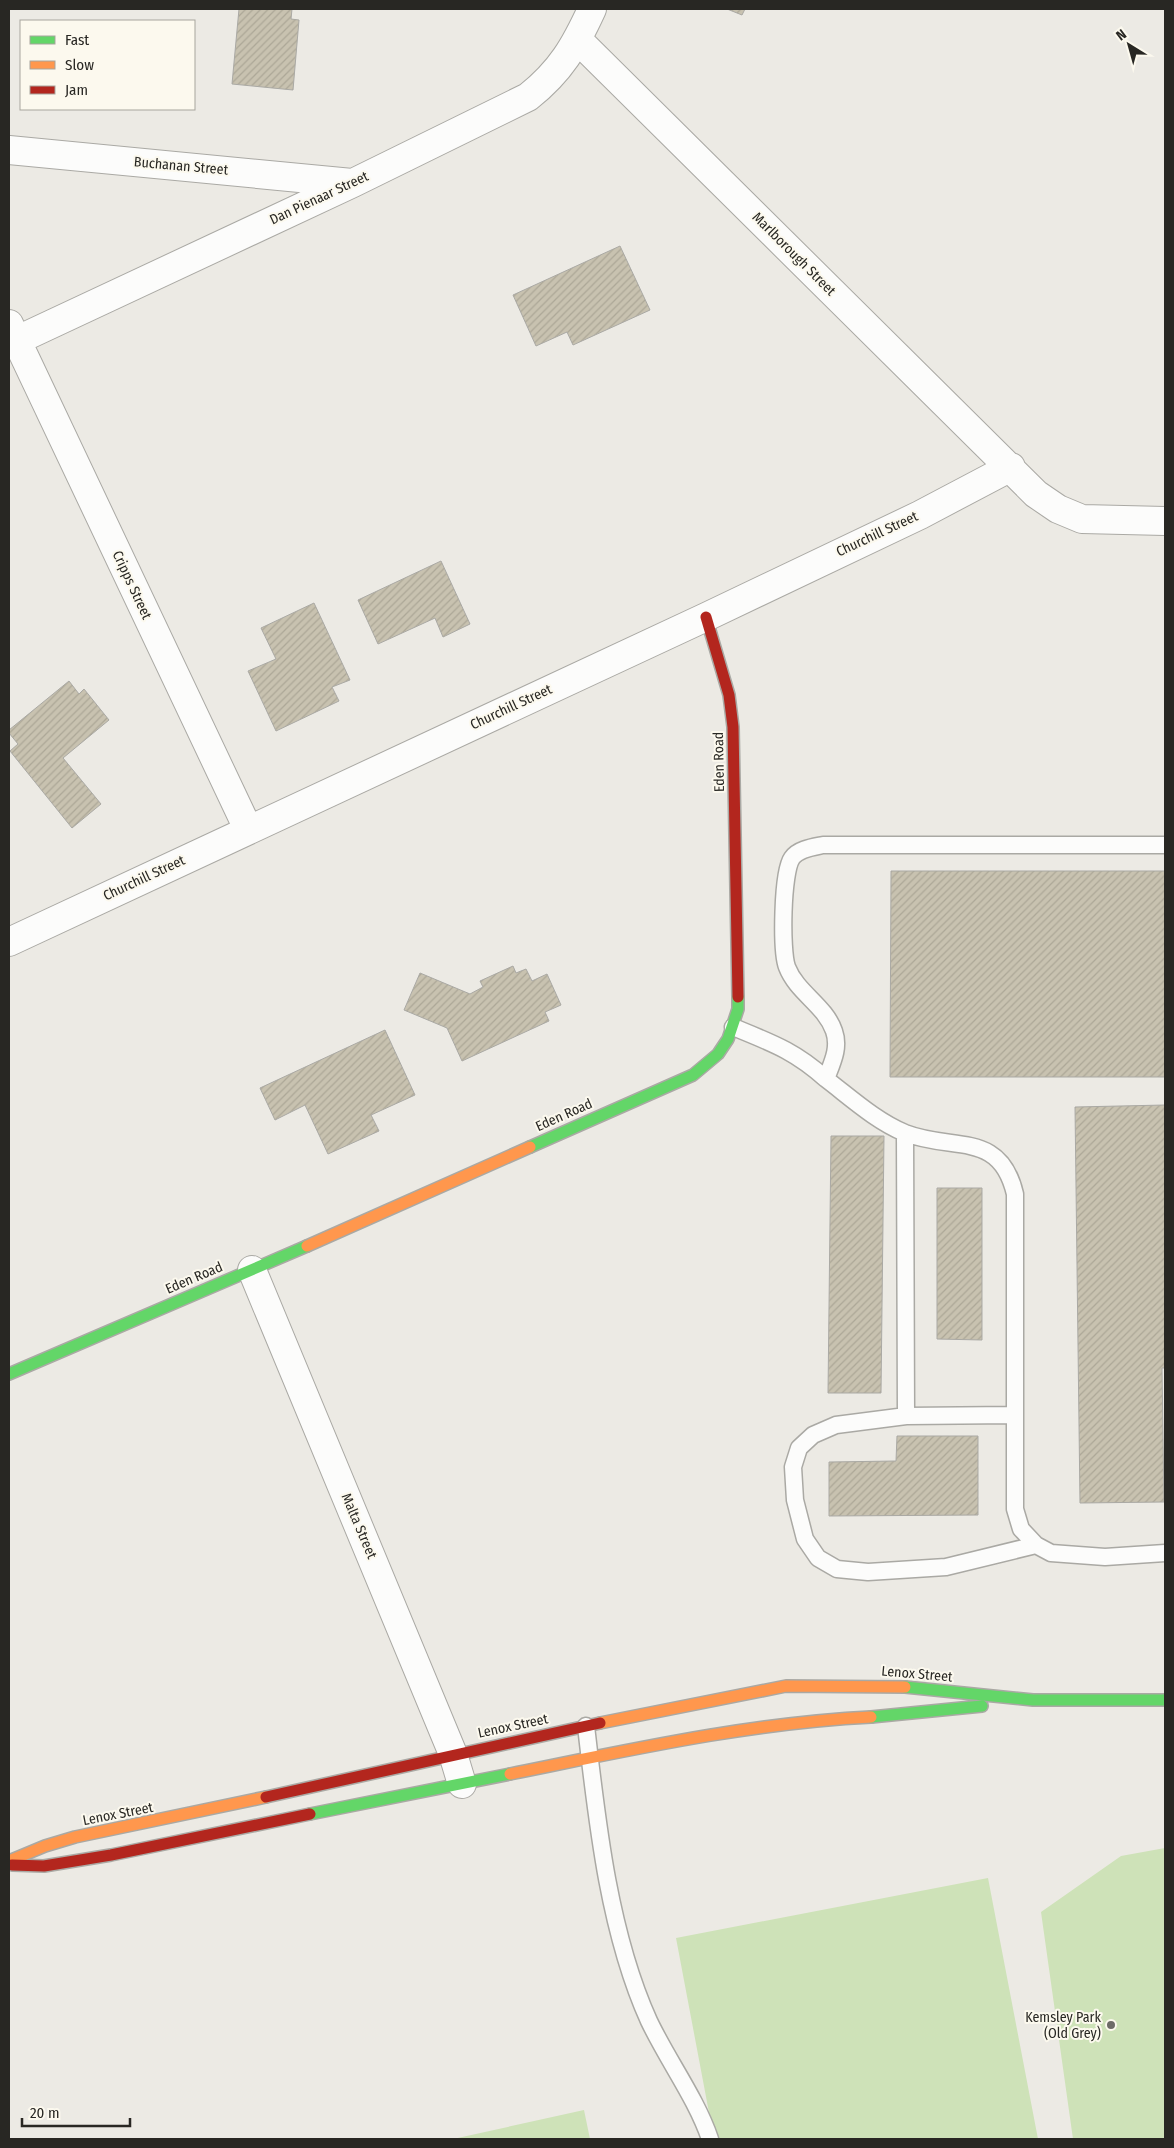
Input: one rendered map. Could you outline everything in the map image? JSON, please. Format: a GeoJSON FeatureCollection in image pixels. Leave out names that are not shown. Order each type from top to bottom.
{"type":"FeatureCollection","features":[{"type":"Feature","properties":{"kind":"street","name":"Dan Pienaar Street"},"geometry":{"type":"LineString","coordinates":[[11,336],[353,183],[528,97],[549,80],[578,40],[592,9]]}},
{"type":"Feature","properties":{"kind":"street","name":"Marlborough Street"},"geometry":{"type":"LineString","coordinates":[[578,40],[1011,467],[1036,494],[1058,510],[1082,519],[1165,520]]}},
{"type":"Feature","properties":{"kind":"street","name":"Buchanan Street"},"geometry":{"type":"LineString","coordinates":[[9,150],[353,183]]}},
{"type":"Feature","properties":{"kind":"street","name":"Cripps Street"},"geometry":{"type":"LineString","coordinates":[[11,336],[248,829]]}},
{"type":"Feature","properties":{"kind":"street","name":"Churchill Street"},"geometry":{"type":"LineString","coordinates":[[9,942],[706,617],[920,515],[1011,467]]}},
{"type":"Feature","properties":{"kind":"street","name":"Eden Road"},"geometry":{"type":"LineString","coordinates":[[9,1374],[252,1270],[693,1075],[710,1063],[726,1046],[738,1009],[733,727],[729,695],[706,617]]}},
{"type":"Feature","properties":{"kind":"street","name":"Malta Street"},"geometry":{"type":"LineString","coordinates":[[252,1270],[453,1754],[462,1784]]}},
{"type":"Feature","properties":{"kind":"street","name":"Lenox Street"},"geometry":{"type":"LineString","coordinates":[[9,1861],[46,1846],[75,1838],[228,1806],[453,1754],[786,1686],[888,1685],[1033,1700],[1165,1700]]}},
{"type":"Feature","properties":{"kind":"street","name":"Lenox Street"},"geometry":{"type":"LineString","coordinates":[[9,1865],[44,1866],[111,1855],[590,1758],[754,1728],[816,1720],[894,1716],[1033,1700]]}},
{"type":"Feature","properties":{"kind":"lane"},"geometry":{"type":"LineString","coordinates":[[826,1078],[837,1049],[835,1032],[829,1018],[797,985],[787,967],[785,958],[786,874],[792,857],[806,849],[823,845],[1165,845]]}},
{"type":"Feature","properties":{"kind":"lane"},"geometry":{"type":"LineString","coordinates":[[733,1027],[781,1046],[804,1059],[866,1109],[905,1132],[940,1142],[986,1149],[1000,1159],[1011,1175],[1015,1194],[1015,1509],[1021,1529],[1036,1545],[1051,1553],[1096,1556],[1165,1552]]}},
{"type":"Feature","properties":{"kind":"lane"},"geometry":{"type":"LineString","coordinates":[[905,1132],[906,1416]]}},
{"type":"Feature","properties":{"kind":"lane"},"geometry":{"type":"LineString","coordinates":[[1014,1415],[906,1416],[836,1425],[813,1435],[799,1448],[793,1467],[795,1500],[805,1539],[818,1558],[837,1570],[868,1572],[946,1567],[1036,1545]]}},
{"type":"Feature","properties":{"kind":"lane"},"geometry":{"type":"LineString","coordinates":[[586,1726],[595,1816],[624,1952],[649,2021],[710,2139]]}},
{"type":"Feature","properties":{"kind":"green space","name":"Kemsley Park (Old Grey)"},"geometry":{"type":"Polygon","coordinates":[[[1165,1848],[1165,2139],[1073,2139],[1041,1912],[1121,1856],[1165,1848]]]}},
{"type":"Feature","properties":{"kind":"green space"},"geometry":{"type":"Polygon","coordinates":[[[988,1878],[1038,2139],[714,2139],[676,1938],[988,1878]]]}},
{"type":"Feature","properties":{"kind":"green space"},"geometry":{"type":"Polygon","coordinates":[[[584,2110],[590,2139],[453,2139],[584,2110]]]}},
{"type":"Feature","properties":{"kind":"building"},"geometry":{"type":"Polygon","coordinates":[[[239,9],[292,9],[291,19],[299,20],[293,90],[232,84],[239,9]]]}},
{"type":"Feature","properties":{"kind":"building"},"geometry":{"type":"Polygon","coordinates":[[[727,9],[745,9],[742,15],[727,9]]]}},
{"type":"Feature","properties":{"kind":"building"},"geometry":{"type":"Polygon","coordinates":[[[620,246],[650,310],[573,345],[567,332],[536,346],[513,295],[620,246]]]}},
{"type":"Feature","properties":{"kind":"building"},"geometry":{"type":"Polygon","coordinates":[[[441,561],[470,624],[443,637],[435,618],[378,644],[358,600],[441,561]]]}},
{"type":"Feature","properties":{"kind":"building"},"geometry":{"type":"Polygon","coordinates":[[[314,603],[350,680],[332,687],[339,701],[276,731],[248,671],[276,659],[261,628],[314,603]]]}},
{"type":"Feature","properties":{"kind":"building"},"geometry":{"type":"Polygon","coordinates":[[[69,681],[79,694],[84,689],[109,720],[63,758],[101,804],[72,828],[10,751],[18,744],[9,733],[9,730],[69,681]]]}},
{"type":"Feature","properties":{"kind":"building"},"geometry":{"type":"Polygon","coordinates":[[[891,871],[1165,871],[1165,1077],[890,1077],[891,871]]]}},
{"type":"Feature","properties":{"kind":"building"},"geometry":{"type":"Polygon","coordinates":[[[513,966],[516,973],[526,969],[532,981],[547,974],[561,1005],[545,1012],[549,1021],[462,1061],[447,1028],[404,1010],[420,973],[470,994],[483,987],[480,981],[513,966]]]}},
{"type":"Feature","properties":{"kind":"building"},"geometry":{"type":"Polygon","coordinates":[[[385,1030],[415,1095],[371,1115],[379,1131],[328,1154],[305,1105],[275,1120],[260,1088],[385,1030]]]}},
{"type":"Feature","properties":{"kind":"building"},"geometry":{"type":"Polygon","coordinates":[[[1165,1105],[1165,1368],[1162,1368],[1164,1502],[1080,1503],[1075,1107],[1165,1105]]]}},
{"type":"Feature","properties":{"kind":"building"},"geometry":{"type":"Polygon","coordinates":[[[831,1136],[884,1136],[881,1393],[828,1393],[831,1136]]]}},
{"type":"Feature","properties":{"kind":"building"},"geometry":{"type":"Polygon","coordinates":[[[937,1188],[982,1188],[982,1340],[937,1339],[937,1188]]]}},
{"type":"Feature","properties":{"kind":"building"},"geometry":{"type":"Polygon","coordinates":[[[897,1436],[978,1436],[978,1515],[829,1516],[829,1462],[896,1461],[897,1436]]]}},
{"type":"Feature","properties":{"kind":"traffic: fast"},"geometry":{"type":"LineString","coordinates":[[530,1147],[693,1075],[718,1054],[728,1039],[738,1009],[738,997]]}},
{"type":"Feature","properties":{"kind":"traffic: fast"},"geometry":{"type":"LineString","coordinates":[[9,1374],[307,1246]]}},
{"type":"Feature","properties":{"kind":"traffic: fast"},"geometry":{"type":"LineString","coordinates":[[905,1687],[1033,1700],[1165,1700]]}},
{"type":"Feature","properties":{"kind":"traffic: fast"},"geometry":{"type":"LineString","coordinates":[[871,1717],[982,1706]]}},
{"type":"Feature","properties":{"kind":"traffic: fast"},"geometry":{"type":"LineString","coordinates":[[310,1814],[510,1774]]}},
{"type":"Feature","properties":{"kind":"traffic: slow"},"geometry":{"type":"LineString","coordinates":[[307,1246],[530,1147]]}},
{"type":"Feature","properties":{"kind":"traffic: slow"},"geometry":{"type":"LineString","coordinates":[[600,1723],[786,1686],[905,1687]]}},
{"type":"Feature","properties":{"kind":"traffic: slow"},"geometry":{"type":"LineString","coordinates":[[510,1774],[735,1731],[825,1720],[871,1717]]}},
{"type":"Feature","properties":{"kind":"traffic: slow"},"geometry":{"type":"LineString","coordinates":[[9,1861],[45,1846],[75,1837],[266,1797]]}},
{"type":"Feature","properties":{"kind":"traffic: jam"},"geometry":{"type":"LineString","coordinates":[[706,617],[729,695],[733,727],[738,997]]}},
{"type":"Feature","properties":{"kind":"traffic: jam"},"geometry":{"type":"LineString","coordinates":[[266,1797],[600,1723]]}},
{"type":"Feature","properties":{"kind":"traffic: jam"},"geometry":{"type":"LineString","coordinates":[[12,1865],[44,1866],[111,1855],[310,1814]]}},
{"type":"Feature","properties":{"kind":"place","name":"Kemsley Park (Old Grey)"},"geometry":{"type":"Point","coordinates":[1111,2025]}}]}
